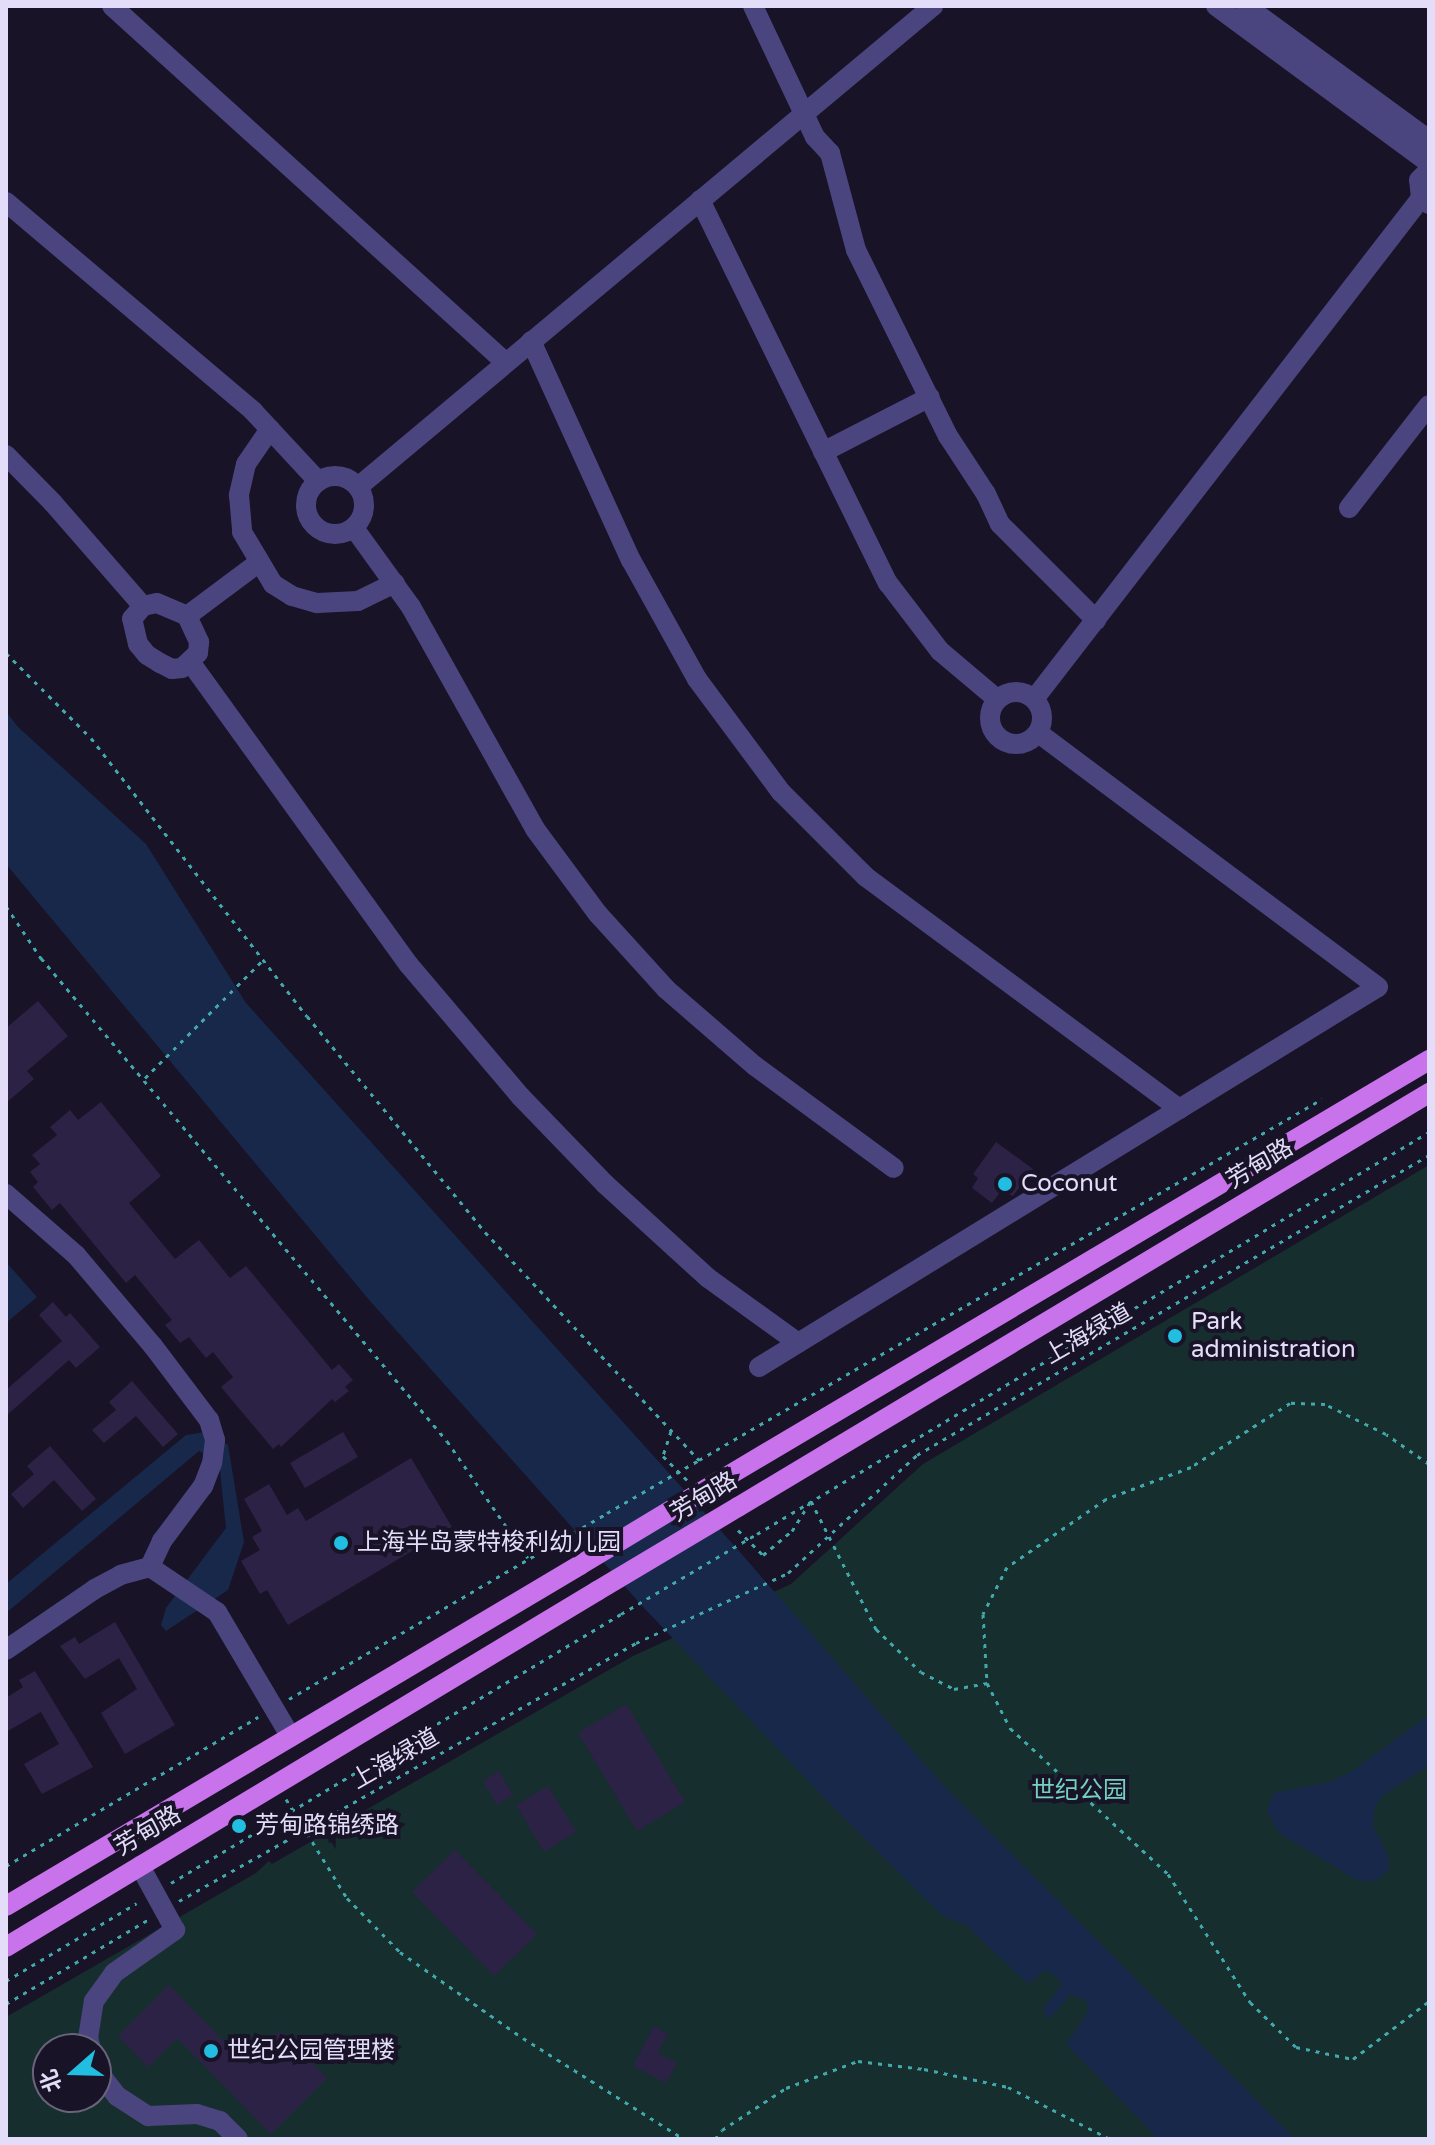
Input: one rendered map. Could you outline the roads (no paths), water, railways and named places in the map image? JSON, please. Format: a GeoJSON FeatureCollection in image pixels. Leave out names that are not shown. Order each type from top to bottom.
{"type":"FeatureCollection","features":[{"type":"Feature","properties":{"kind":"main road","name":"芳甸路"},"geometry":{"type":"LineString","coordinates":[[6,1906],[1429,1060]]}},
{"type":"Feature","properties":{"kind":"main road","name":"芳甸路"},"geometry":{"type":"LineString","coordinates":[[6,1947],[1429,1093]]}},
{"type":"Feature","properties":{"kind":"street"},"geometry":{"type":"LineString","coordinates":[[112,6],[505,362]]}},
{"type":"Feature","properties":{"kind":"street"},"geometry":{"type":"LineString","coordinates":[[753,6],[815,137],[830,153],[856,250],[948,436],[986,494],[1000,524],[1096,620]]}},
{"type":"Feature","properties":{"kind":"street"},"geometry":{"type":"LineString","coordinates":[[358,487],[933,6]]}},
{"type":"Feature","properties":{"kind":"street"},"geometry":{"type":"LineString","coordinates":[[1216,6],[1429,163]]}},
{"type":"Feature","properties":{"kind":"street"},"geometry":{"type":"LineString","coordinates":[[1246,6],[1429,140]]}},
{"type":"Feature","properties":{"kind":"street"},"geometry":{"type":"LineString","coordinates":[[1035,698],[1425,201],[1419,180],[1429,170]]}},
{"type":"Feature","properties":{"kind":"street"},"geometry":{"type":"LineString","coordinates":[[700,200],[888,583],[940,651],[997,699]]}},
{"type":"Feature","properties":{"kind":"street"},"geometry":{"type":"LineString","coordinates":[[6,202],[270,429],[318,481]]}},
{"type":"Feature","properties":{"kind":"street"},"geometry":{"type":"LineString","coordinates":[[531,341],[638,573],[697,679],[781,792],[866,877],[1180,1109]]}},
{"type":"Feature","properties":{"kind":"street"},"geometry":{"type":"LineString","coordinates":[[823,452],[930,397]]}},
{"type":"Feature","properties":{"kind":"street"},"geometry":{"type":"LineString","coordinates":[[1349,508],[1429,405]]}},
{"type":"Feature","properties":{"kind":"street"},"geometry":{"type":"LineString","coordinates":[[270,429],[246,464],[239,495],[242,532],[273,584],[292,596],[317,603],[358,601],[395,583]]}},
{"type":"Feature","properties":{"kind":"street"},"geometry":{"type":"LineString","coordinates":[[6,455],[53,503],[143,606]]}},
{"type":"Feature","properties":{"kind":"street"},"geometry":{"type":"LineString","coordinates":[[339,476],[358,487],[364,510],[354,528],[339,534],[324,532],[312,523],[307,498],[318,481],[339,476]]}},
{"type":"Feature","properties":{"kind":"street"},"geometry":{"type":"LineString","coordinates":[[354,528],[395,583],[535,829],[598,914],[666,989],[755,1066],[894,1168]]}},
{"type":"Feature","properties":{"kind":"street"},"geometry":{"type":"LineString","coordinates":[[187,616],[258,563]]}},
{"type":"Feature","properties":{"kind":"street"},"geometry":{"type":"LineString","coordinates":[[157,603],[187,616],[199,642],[191,663],[172,669],[147,655],[138,644],[132,619],[143,606],[157,603]]}},
{"type":"Feature","properties":{"kind":"street"},"geometry":{"type":"LineString","coordinates":[[191,663],[409,965],[521,1097],[605,1184],[708,1278],[798,1343]]}},
{"type":"Feature","properties":{"kind":"street"},"geometry":{"type":"LineString","coordinates":[[1016,691],[1035,698],[1043,717],[1038,733],[1017,745],[998,737],[990,718],[997,699],[1016,691]]}},
{"type":"Feature","properties":{"kind":"street"},"geometry":{"type":"LineString","coordinates":[[759,1367],[1378,987],[1038,733]]}},
{"type":"Feature","properties":{"kind":"street"},"geometry":{"type":"LineString","coordinates":[[6,1194],[76,1255],[153,1346],[209,1420],[215,1440],[212,1463],[203,1486],[162,1541],[150,1567]]}},
{"type":"Feature","properties":{"kind":"street"},"geometry":{"type":"LineString","coordinates":[[6,1650],[95,1589],[121,1575],[150,1567],[217,1612],[291,1737]]}},
{"type":"Feature","properties":{"kind":"street"},"geometry":{"type":"LineString","coordinates":[[89,2033],[94,2001],[114,1973],[175,1930],[140,1866]]}},
{"type":"Feature","properties":{"kind":"street"},"geometry":{"type":"LineString","coordinates":[[112,2090],[148,2116],[197,2114],[220,2121],[238,2139]]}},
{"type":"Feature","properties":{"kind":"water"},"geometry":{"type":"Polygon","coordinates":[[[6,711],[17,726],[146,844],[246,1003],[739,1551],[942,1784],[1295,2139],[1159,2139],[1066,2044],[1086,2016],[1089,2007],[1084,1999],[1070,1995],[1049,2019],[1043,2009],[1062,1984],[1058,1978],[1045,1970],[1028,1984],[966,1925],[943,1916],[832,1806],[645,1609],[370,1301],[6,864],[6,711]]]}},
{"type":"Feature","properties":{"kind":"water"},"geometry":{"type":"Polygon","coordinates":[[[6,1262],[37,1297],[6,1323],[6,1262]]]}},
{"type":"Feature","properties":{"kind":"water"},"geometry":{"type":"Polygon","coordinates":[[[205,1432],[228,1445],[244,1542],[228,1590],[166,1631],[161,1625],[166,1608],[226,1528],[219,1461],[199,1451],[6,1613],[6,1584],[186,1435],[205,1432]]]}},
{"type":"Feature","properties":{"kind":"water"},"geometry":{"type":"Polygon","coordinates":[[[1429,1715],[1429,1765],[1382,1796],[1374,1810],[1373,1826],[1389,1858],[1389,1870],[1375,1881],[1357,1880],[1279,1833],[1267,1811],[1274,1793],[1330,1782],[1351,1772],[1429,1715]]]}},
{"type":"Feature","properties":{"kind":"place","name":"Coconut"},"geometry":{"type":"Point","coordinates":[1005,1184]}},
{"type":"Feature","properties":{"kind":"place","name":"Park administration"},"geometry":{"type":"Point","coordinates":[1175,1336]}},
{"type":"Feature","properties":{"kind":"place","name":"上海半岛蒙特梭利幼儿园"},"geometry":{"type":"Point","coordinates":[341,1543]}},
{"type":"Feature","properties":{"kind":"place","name":"芳甸路锦绣路"},"geometry":{"type":"Point","coordinates":[239,1826]}},
{"type":"Feature","properties":{"kind":"place","name":"世纪公园管理楼"},"geometry":{"type":"Point","coordinates":[211,2051]}},
{"type":"Feature","properties":{"kind":"park label","name":"世纪公园"},"geometry":{"type":"Point","coordinates":[1079,1791]}}]}
